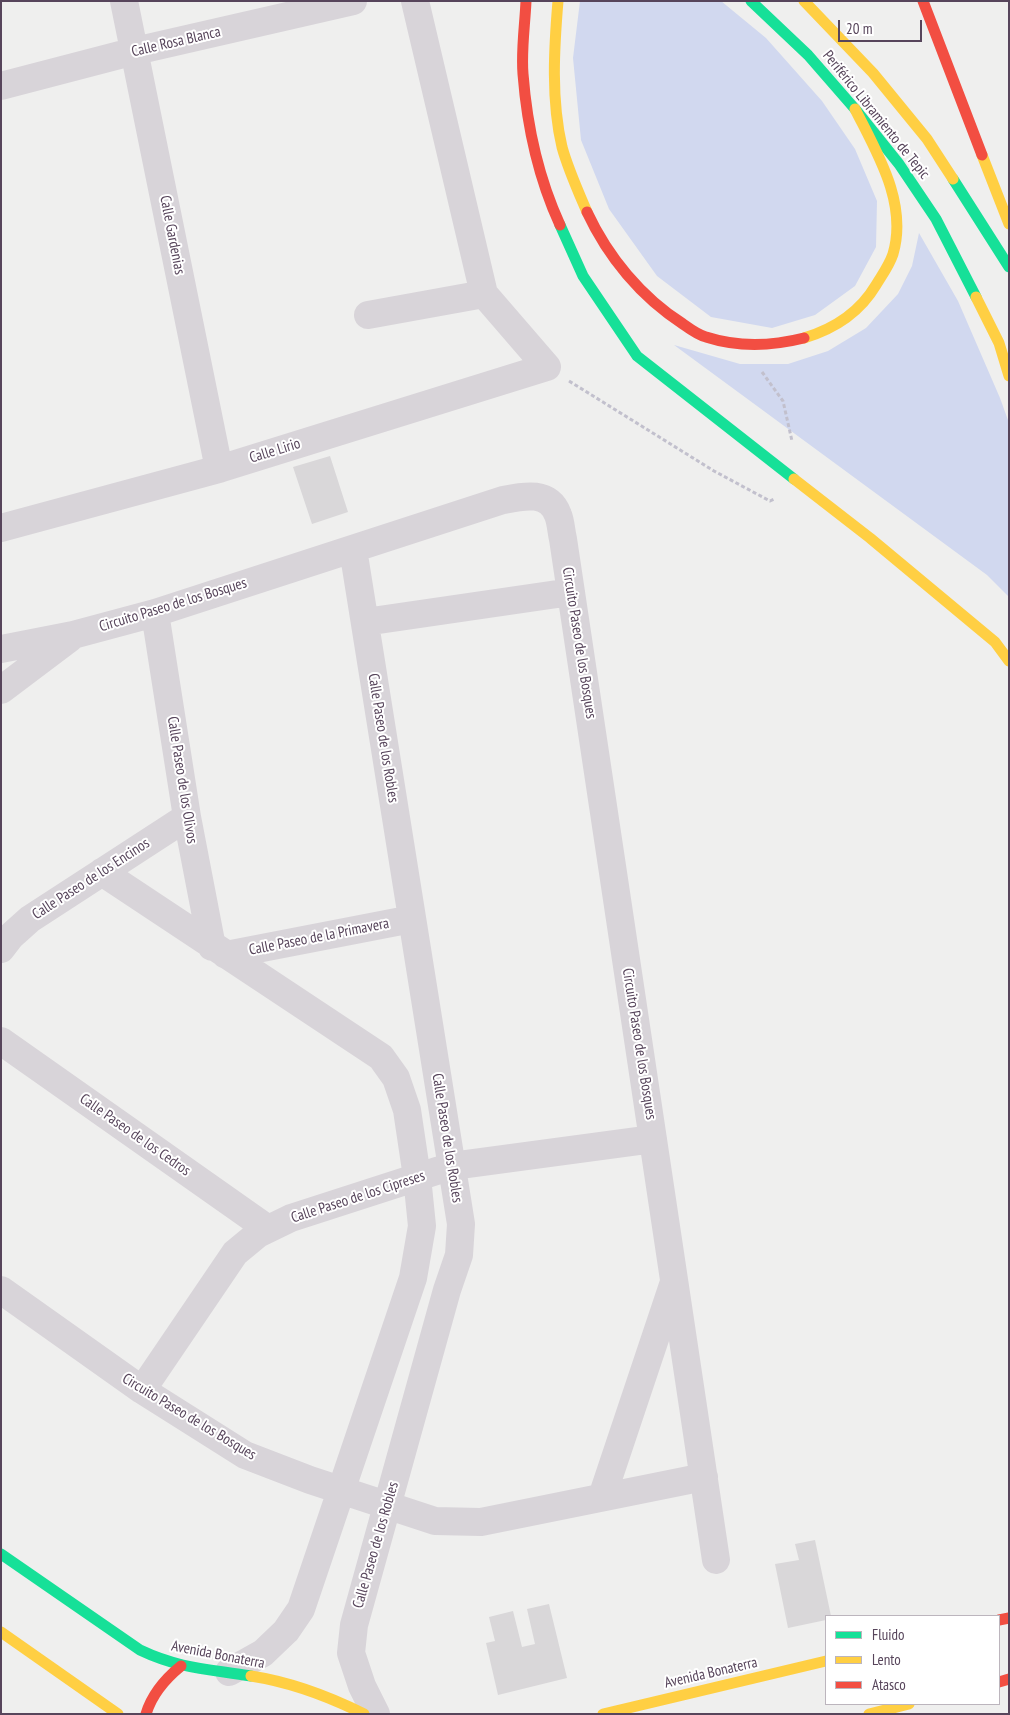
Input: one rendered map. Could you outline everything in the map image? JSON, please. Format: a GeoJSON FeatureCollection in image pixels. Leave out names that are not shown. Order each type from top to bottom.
{"type":"FeatureCollection","features":[{"type":"Feature","properties":{"kind":"main road"},"geometry":{"type":"LineString","coordinates":[[526,1],[523,72],[532,144],[549,202],[583,276],[637,356],[870,538],[995,642],[1009,661]]}},
{"type":"Feature","properties":{"kind":"main road"},"geometry":{"type":"LineString","coordinates":[[558,1],[554,86],[564,151],[583,203],[605,244],[625,272],[648,298],[676,320],[705,337],[741,344],[770,345],[804,338],[829,329],[853,313],[867,300],[885,272],[893,252],[894,208],[882,166],[855,109]]}},
{"type":"Feature","properties":{"kind":"main road","name":"Periférico Libramiento de Tepic"},"geometry":{"type":"LineString","coordinates":[[751,1],[808,55],[899,164],[936,219],[999,343],[1009,376]]}},
{"type":"Feature","properties":{"kind":"main road","name":"Periférico Libramiento de Tepic"},"geometry":{"type":"LineString","coordinates":[[804,1],[873,73],[927,139],[1009,267]]}},
{"type":"Feature","properties":{"kind":"main road"},"geometry":{"type":"LineString","coordinates":[[922,1],[1009,224]]}},
{"type":"Feature","properties":{"kind":"main road","name":"Avenida Bonaterra"},"geometry":{"type":"LineString","coordinates":[[1,1554],[140,1650],[181,1666],[266,1678],[306,1689],[364,1714]]}},
{"type":"Feature","properties":{"kind":"main road"},"geometry":{"type":"LineString","coordinates":[[1,1632],[118,1714]]}},
{"type":"Feature","properties":{"kind":"main road","name":"Avenida Bonaterra"},"geometry":{"type":"LineString","coordinates":[[603,1714],[825,1661]]}},
{"type":"Feature","properties":{"kind":"main road"},"geometry":{"type":"LineString","coordinates":[[146,1714],[155,1694],[165,1679],[181,1666]]}},
{"type":"Feature","properties":{"kind":"main road"},"geometry":{"type":"LineString","coordinates":[[869,1714],[905,1705]]}},
{"type":"Feature","properties":{"kind":"street","name":"Calle Gardenias"},"geometry":{"type":"LineString","coordinates":[[124,1],[219,469]]}},
{"type":"Feature","properties":{"kind":"street","name":"Calle Rosa Blanca"},"geometry":{"type":"LineString","coordinates":[[1,86],[135,51],[353,1]]}},
{"type":"Feature","properties":{"kind":"street"},"geometry":{"type":"LineString","coordinates":[[415,1],[484,294],[547,367]]}},
{"type":"Feature","properties":{"kind":"street"},"geometry":{"type":"LineString","coordinates":[[368,315],[484,294]]}},
{"type":"Feature","properties":{"kind":"street","name":"Calle Lirio"},"geometry":{"type":"LineString","coordinates":[[1,528],[219,469],[547,367]]}},
{"type":"Feature","properties":{"kind":"street","name":"Circuito Paseo de los Bosques"},"geometry":{"type":"LineString","coordinates":[[1,649],[73,635],[155,613],[503,500],[528,495],[538,497],[547,500],[558,514],[716,1560]]}},
{"type":"Feature","properties":{"kind":"street","name":"Calle Paseo de los Robles"},"geometry":{"type":"LineString","coordinates":[[353,549],[461,1224],[459,1255],[447,1290],[354,1625],[351,1654],[362,1686],[376,1714]]}},
{"type":"Feature","properties":{"kind":"street"},"geometry":{"type":"LineString","coordinates":[[365,622],[571,592]]}},
{"type":"Feature","properties":{"kind":"street","name":"Calle Paseo de los Olivos"},"geometry":{"type":"LineString","coordinates":[[155,613],[186,817],[219,951]]}},
{"type":"Feature","properties":{"kind":"street","name":"Circuito Paseo de los Bosques"},"geometry":{"type":"LineString","coordinates":[[1,690],[73,635]]}},
{"type":"Feature","properties":{"kind":"street","name":"Calle Paseo de los Encinos"},"geometry":{"type":"LineString","coordinates":[[1,950],[11,936],[30,919],[186,817]]}},
{"type":"Feature","properties":{"kind":"street"},"geometry":{"type":"LineString","coordinates":[[102,872],[380,1058],[396,1078],[407,1110],[422,1226],[412,1278],[301,1610],[286,1631],[263,1653],[230,1672]]}},
{"type":"Feature","properties":{"kind":"street","name":"Calle Paseo de la Primavera"},"geometry":{"type":"LineString","coordinates":[[219,951],[412,919]]}},
{"type":"Feature","properties":{"kind":"street","name":"Calle Paseo de los Cedros"},"geometry":{"type":"LineString","coordinates":[[1,1041],[268,1229]]}},
{"type":"Feature","properties":{"kind":"street","name":"Calle Paseo de los Cipreses"},"geometry":{"type":"LineString","coordinates":[[142,1390],[235,1254],[258,1234],[268,1229],[291,1218],[452,1166],[653,1138]]}},
{"type":"Feature","properties":{"kind":"street","name":"Circuito Paseo de los Bosques"},"geometry":{"type":"LineString","coordinates":[[602,1497],[674,1281]]}},
{"type":"Feature","properties":{"kind":"street","name":"Circuito Paseo de los Bosques"},"geometry":{"type":"LineString","coordinates":[[1,1290],[142,1390],[245,1454],[310,1480],[435,1520],[481,1522],[704,1477]]}},
{"type":"Feature","properties":{"kind":"path"},"geometry":{"type":"LineString","coordinates":[[547,367],[714,471],[770,501],[801,485],[783,401],[741,344]]}},
{"type":"Feature","properties":{"kind":"shaded area"},"geometry":{"type":"Polygon","coordinates":[[[580,1],[721,1],[766,38],[822,101],[855,149],[877,201],[876,247],[855,286],[815,315],[772,328],[711,317],[657,276],[609,209],[581,140],[573,58],[580,1]]]}},
{"type":"Feature","properties":{"kind":"shaded area"},"geometry":{"type":"Polygon","coordinates":[[[919,233],[958,301],[1009,423],[1009,597],[987,575],[674,345],[740,364],[788,364],[828,351],[866,328],[898,294],[912,266],[919,233]]]}},
{"type":"Feature","properties":{"kind":"building"},"geometry":{"type":"Polygon","coordinates":[[[330,456],[348,512],[312,524],[293,467],[330,456]]]}},
{"type":"Feature","properties":{"kind":"building"},"geometry":{"type":"Polygon","coordinates":[[[815,1540],[831,1615],[825,1615],[825,1620],[788,1628],[775,1564],[799,1560],[795,1544],[815,1540]]]}},
{"type":"Feature","properties":{"kind":"building"},"geometry":{"type":"Polygon","coordinates":[[[549,1604],[567,1678],[498,1695],[486,1643],[495,1641],[489,1617],[513,1611],[522,1647],[535,1644],[527,1609],[549,1604]]]}},
{"type":"Feature","properties":{"kind":"traffic: fast"},"geometry":{"type":"LineString","coordinates":[[751,1],[808,55],[899,164],[936,219],[976,297]]}},
{"type":"Feature","properties":{"kind":"traffic: fast"},"geometry":{"type":"LineString","coordinates":[[953,179],[1009,267]]}},
{"type":"Feature","properties":{"kind":"traffic: fast"},"geometry":{"type":"LineString","coordinates":[[560,225],[583,276],[637,356],[794,479]]}},
{"type":"Feature","properties":{"kind":"traffic: fast"},"geometry":{"type":"LineString","coordinates":[[1,1554],[140,1650],[182,1665],[251,1676]]}},
{"type":"Feature","properties":{"kind":"traffic: slow"},"geometry":{"type":"LineString","coordinates":[[558,1],[554,74],[556,111],[562,147],[573,180],[587,212]]}},
{"type":"Feature","properties":{"kind":"traffic: slow"},"geometry":{"type":"LineString","coordinates":[[804,1],[873,73],[927,139],[953,179]]}},
{"type":"Feature","properties":{"kind":"traffic: slow"},"geometry":{"type":"LineString","coordinates":[[804,338],[826,330],[854,311],[870,295],[893,254],[897,235],[893,197],[881,161],[855,109]]}},
{"type":"Feature","properties":{"kind":"traffic: slow"},"geometry":{"type":"LineString","coordinates":[[982,155],[1009,224]]}},
{"type":"Feature","properties":{"kind":"traffic: slow"},"geometry":{"type":"LineString","coordinates":[[976,297],[999,343],[1009,376]]}},
{"type":"Feature","properties":{"kind":"traffic: slow"},"geometry":{"type":"LineString","coordinates":[[794,479],[870,538],[995,642],[1009,661]]}},
{"type":"Feature","properties":{"kind":"traffic: slow"},"geometry":{"type":"LineString","coordinates":[[1,1632],[118,1714]]}},
{"type":"Feature","properties":{"kind":"traffic: slow"},"geometry":{"type":"LineString","coordinates":[[603,1714],[825,1661]]}},
{"type":"Feature","properties":{"kind":"traffic: slow"},"geometry":{"type":"LineString","coordinates":[[251,1676],[309,1690],[364,1714]]}},
{"type":"Feature","properties":{"kind":"traffic: slow"},"geometry":{"type":"LineString","coordinates":[[869,1714],[905,1705]]}},
{"type":"Feature","properties":{"kind":"traffic: jam"},"geometry":{"type":"LineString","coordinates":[[526,1],[523,65],[527,113],[540,170],[560,225]]}},
{"type":"Feature","properties":{"kind":"traffic: jam"},"geometry":{"type":"LineString","coordinates":[[923,1],[982,155]]}},
{"type":"Feature","properties":{"kind":"traffic: jam"},"geometry":{"type":"LineString","coordinates":[[587,212],[605,245],[627,275],[653,301],[697,333],[730,343],[742,344],[780,343],[804,338]]}},
{"type":"Feature","properties":{"kind":"traffic: jam"},"geometry":{"type":"LineString","coordinates":[[1000,1620],[1009,1618]]}},
{"type":"Feature","properties":{"kind":"traffic: jam"},"geometry":{"type":"LineString","coordinates":[[146,1714],[160,1687],[181,1666]]}},
{"type":"Feature","properties":{"kind":"traffic: jam"},"geometry":{"type":"LineString","coordinates":[[1000,1682],[1009,1679]]}}]}
